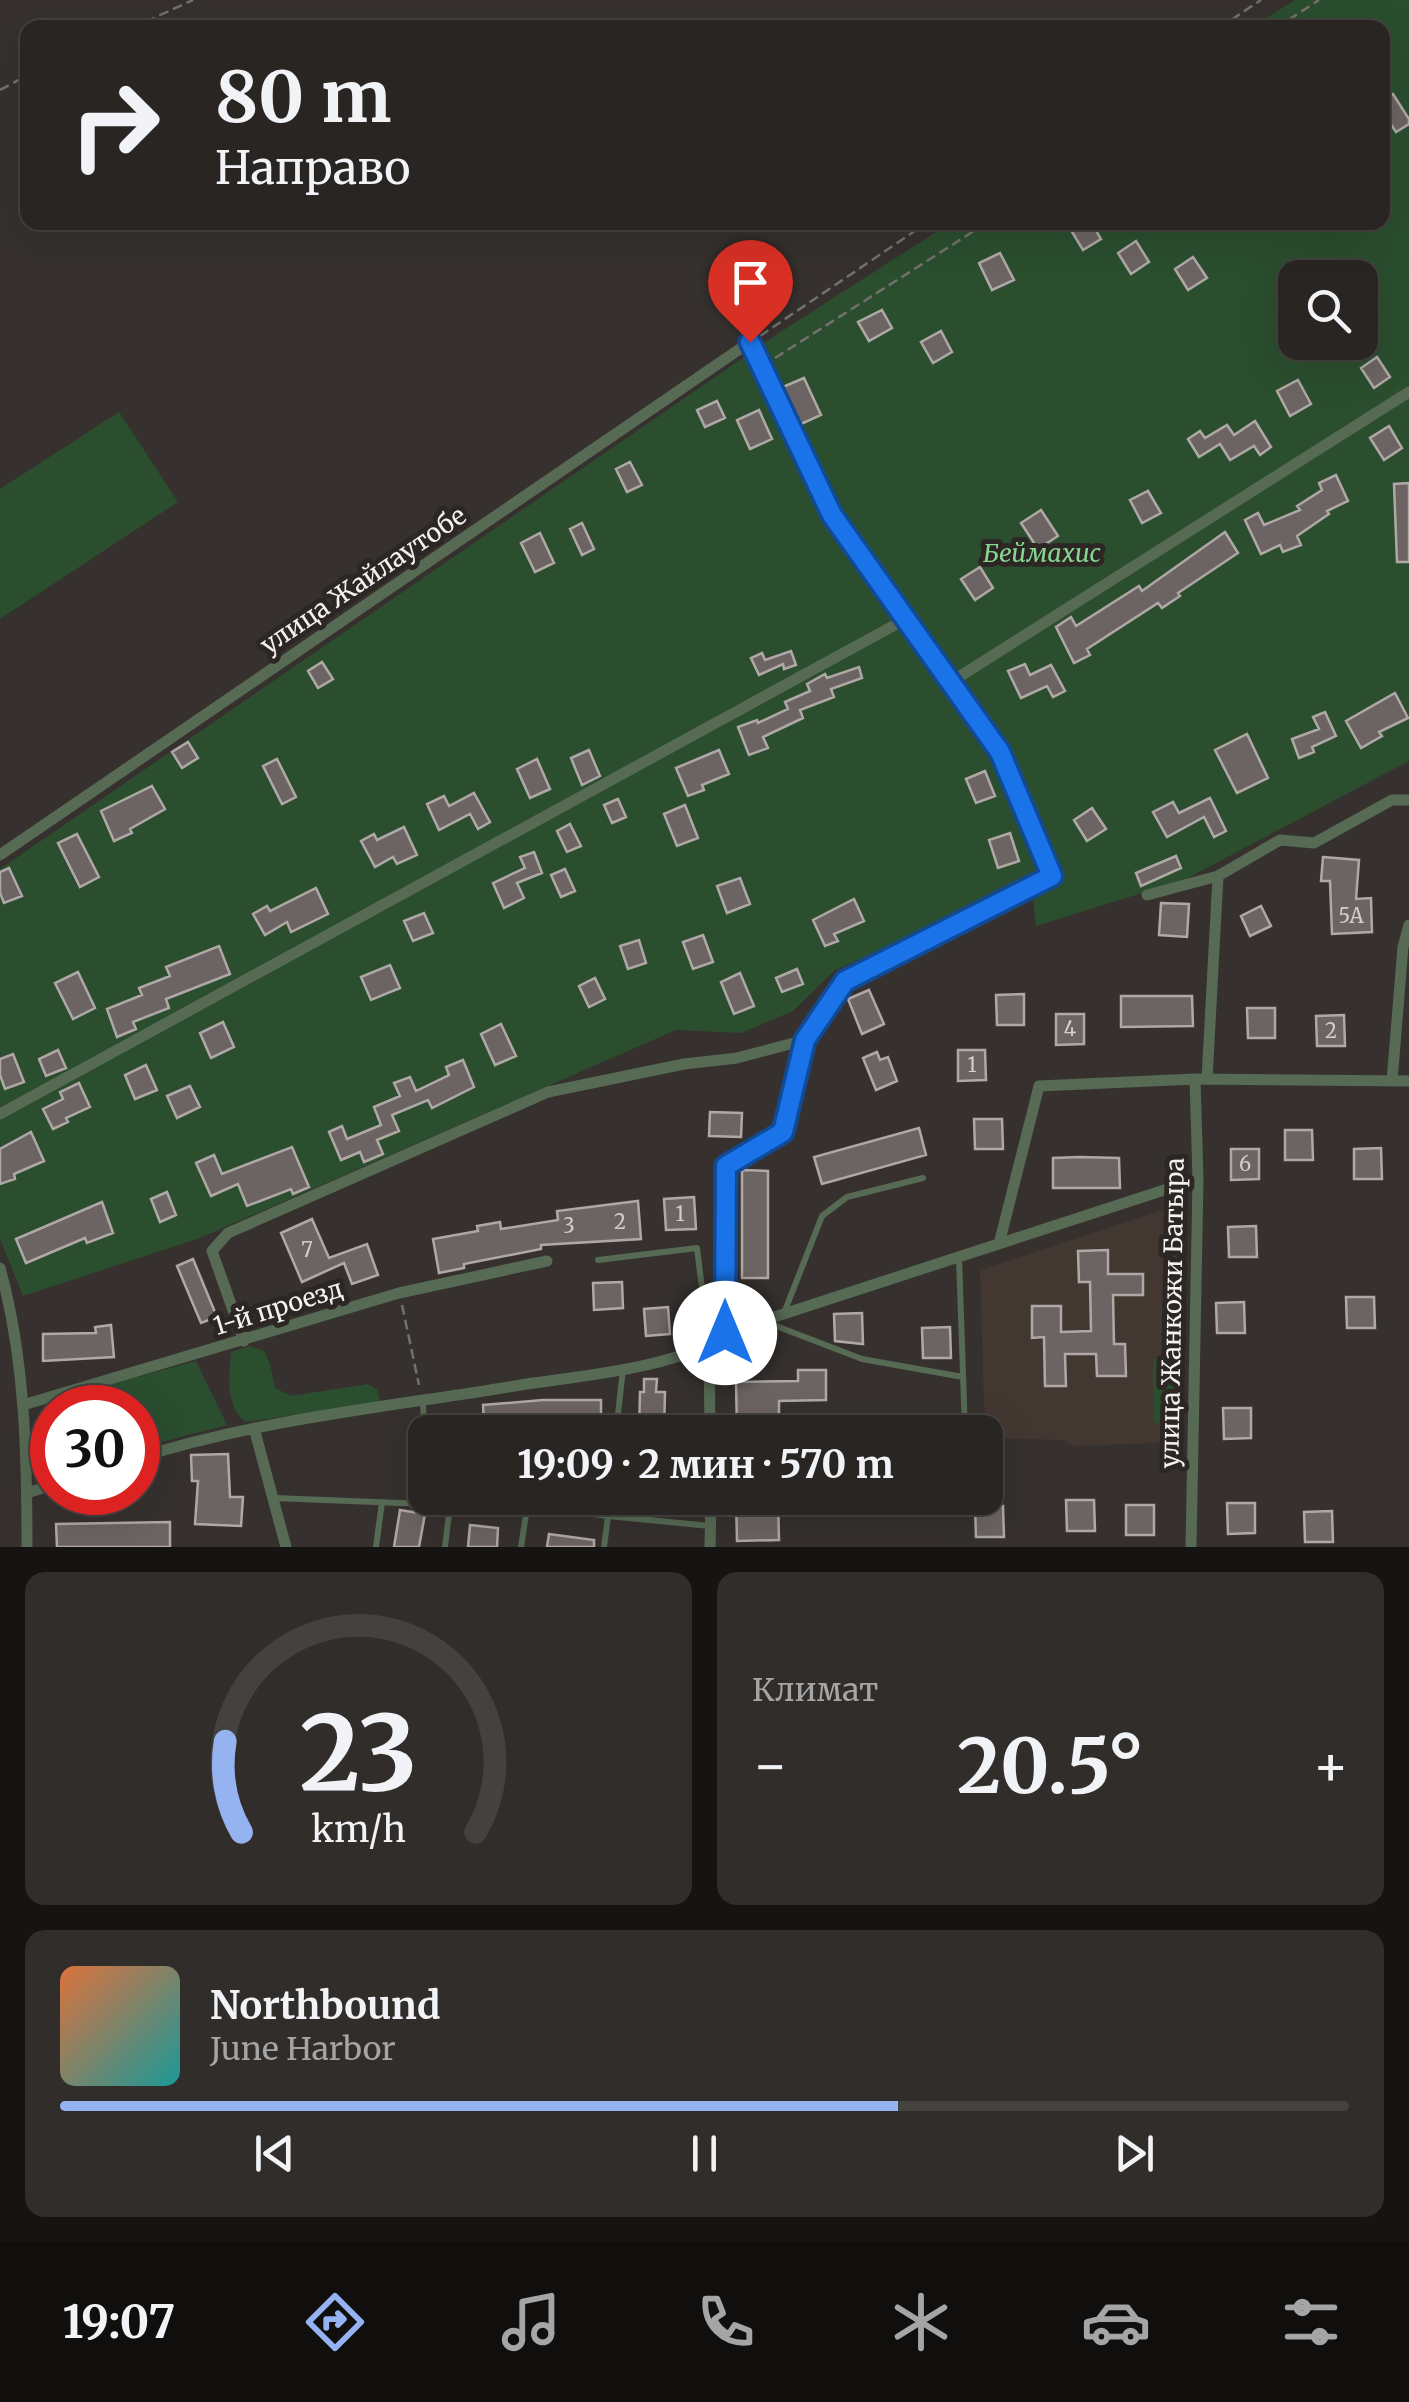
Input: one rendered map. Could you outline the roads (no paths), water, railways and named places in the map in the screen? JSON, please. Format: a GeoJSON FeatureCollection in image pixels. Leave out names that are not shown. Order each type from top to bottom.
{"type":"FeatureCollection","features":[{"type":"Feature","properties":{"kind":"street","name":"улица Жайлаутобе"},"geometry":{"type":"LineString","coordinates":[[0,855],[750,342],[832,515],[904,620]]}},
{"type":"Feature","properties":{"kind":"street"},"geometry":{"type":"LineString","coordinates":[[951,682],[1406,394],[1409,409]]}},
{"type":"Feature","properties":{"kind":"street"},"geometry":{"type":"LineString","coordinates":[[0,1114],[904,620],[1000,752],[1052,876],[845,981],[805,1040],[783,1132],[726,1166],[725,1333]]}},
{"type":"Feature","properties":{"kind":"street"},"geometry":{"type":"LineString","coordinates":[[1148,895],[1218,876],[1280,840],[1314,843],[1392,800],[1409,800]]}},
{"type":"Feature","properties":{"kind":"street","name":"улица Жанкожи Батыра"},"geometry":{"type":"LineString","coordinates":[[1191,1547],[1201,1079],[1218,876]]}},
{"type":"Feature","properties":{"kind":"street"},"geometry":{"type":"LineString","coordinates":[[1392,1081],[1403,946],[1409,925]]}},
{"type":"Feature","properties":{"kind":"street"},"geometry":{"type":"LineString","coordinates":[[244,1341],[212,1252],[228,1233],[548,1092],[684,1064],[737,1058],[805,1040]]}},
{"type":"Feature","properties":{"kind":"street"},"geometry":{"type":"LineString","coordinates":[[998,1244],[1039,1086],[1201,1079],[1409,1081]]}},
{"type":"Feature","properties":{"kind":"street"},"geometry":{"type":"LineString","coordinates":[[160,1452],[254,1428],[623,1369],[709,1346],[725,1333],[1198,1179]]}},
{"type":"Feature","properties":{"kind":"street","name":"1-й проезд"},"geometry":{"type":"LineString","coordinates":[[23,1405],[400,1294],[547,1261]]}},
{"type":"Feature","properties":{"kind":"street"},"geometry":{"type":"LineString","coordinates":[[0,1268],[9,1301],[23,1405],[27,1547]]}},
{"type":"Feature","properties":{"kind":"street"},"geometry":{"type":"LineString","coordinates":[[709,1346],[710,1415]]}},
{"type":"Feature","properties":{"kind":"street"},"geometry":{"type":"LineString","coordinates":[[254,1428],[286,1547]]}},
{"type":"Feature","properties":{"kind":"street"},"geometry":{"type":"LineString","coordinates":[[710,1547],[711,1515]]}},
{"type":"Feature","properties":{"kind":"lane"},"geometry":{"type":"LineString","coordinates":[[784,1314],[822,1216],[847,1196],[922,1178]]}},
{"type":"Feature","properties":{"kind":"lane"},"geometry":{"type":"LineString","coordinates":[[598,1260],[698,1248],[709,1346]]}},
{"type":"Feature","properties":{"kind":"lane"},"geometry":{"type":"LineString","coordinates":[[960,1257],[964,1415]]}},
{"type":"Feature","properties":{"kind":"lane"},"geometry":{"type":"LineString","coordinates":[[762,1321],[862,1359],[963,1377]]}},
{"type":"Feature","properties":{"kind":"lane"},"geometry":{"type":"LineString","coordinates":[[618,1415],[623,1369]]}},
{"type":"Feature","properties":{"kind":"lane"},"geometry":{"type":"LineString","coordinates":[[422,1402],[422,1415]]}},
{"type":"Feature","properties":{"kind":"lane"},"geometry":{"type":"LineString","coordinates":[[274,1498],[408,1503]]}},
{"type":"Feature","properties":{"kind":"lane"},"geometry":{"type":"LineString","coordinates":[[376,1547],[382,1502]]}},
{"type":"Feature","properties":{"kind":"lane"},"geometry":{"type":"LineString","coordinates":[[446,1547],[449,1515]]}},
{"type":"Feature","properties":{"kind":"lane"},"geometry":{"type":"LineString","coordinates":[[522,1547],[526,1515]]}},
{"type":"Feature","properties":{"kind":"lane"},"geometry":{"type":"LineString","coordinates":[[600,1515],[711,1526]]}},
{"type":"Feature","properties":{"kind":"lane"},"geometry":{"type":"LineString","coordinates":[[604,1547],[608,1516]]}},
{"type":"Feature","properties":{"kind":"park label","name":"Беймахис"},"geometry":{"type":"Point","coordinates":[1042,553]}}]}
